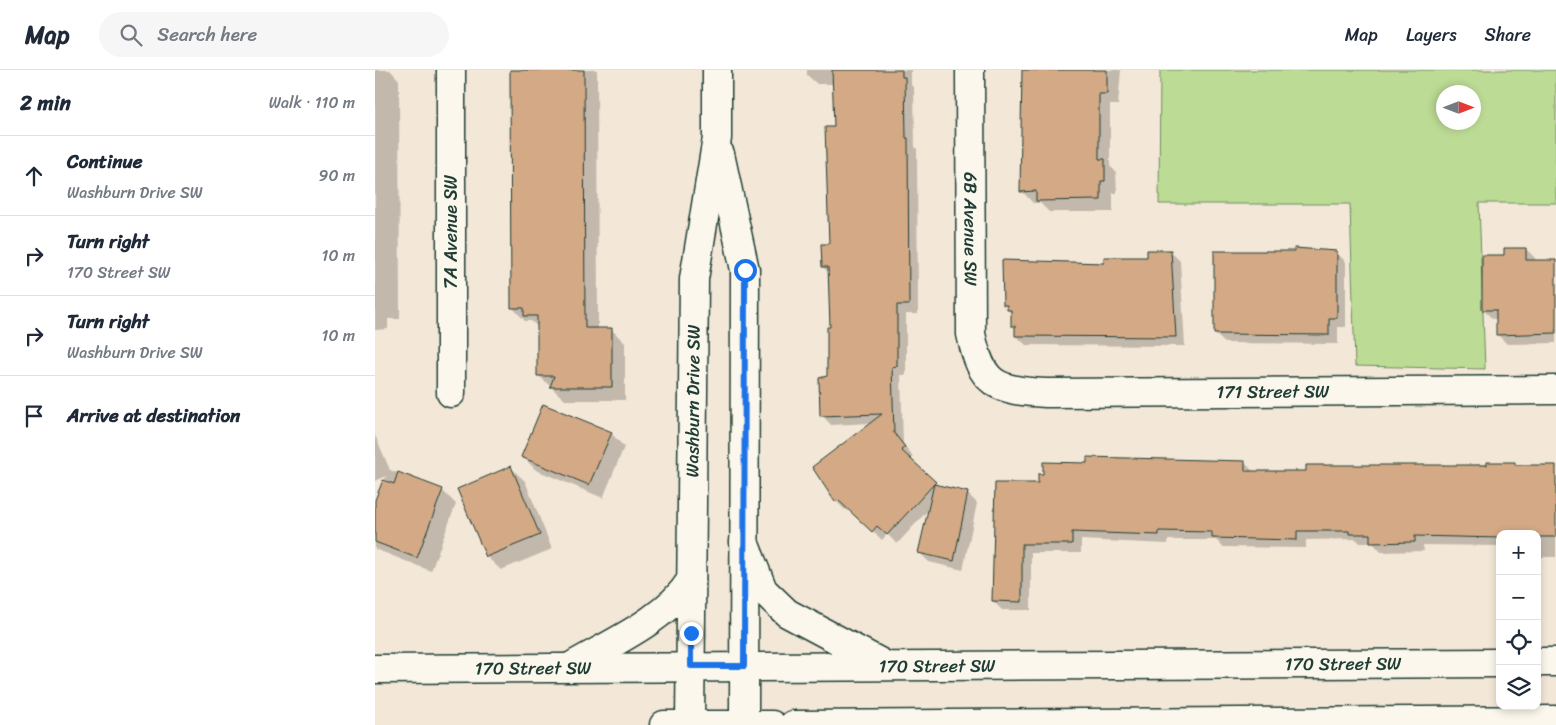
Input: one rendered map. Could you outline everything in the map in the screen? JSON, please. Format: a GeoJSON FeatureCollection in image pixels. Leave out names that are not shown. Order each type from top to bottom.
{"type":"FeatureCollection","features":[{"type":"Feature","properties":{"kind":"street","name":"7A Avenue SW"},"geometry":{"type":"LineString","coordinates":[[451,70],[451,394]]}},
{"type":"Feature","properties":{"kind":"street","name":"Washburn Drive SW"},"geometry":{"type":"LineString","coordinates":[[681,725],[691,666],[694,279],[717,138],[717,70]]}},
{"type":"Feature","properties":{"kind":"street","name":"6B Avenue SW"},"geometry":{"type":"LineString","coordinates":[[969,70],[971,334],[983,372],[992,382]]}},
{"type":"Feature","properties":{"kind":"street","name":"Washburn Drive SW"},"geometry":{"type":"LineString","coordinates":[[717,138],[745,270],[744,724]]}},
{"type":"Feature","properties":{"kind":"street","name":"171 Street SW"},"geometry":{"type":"LineString","coordinates":[[992,382],[1024,392],[1046,394],[1556,390]]}},
{"type":"Feature","properties":{"kind":"street"},"geometry":{"type":"LineString","coordinates":[[744,542],[763,590],[787,613],[888,667]]}},
{"type":"Feature","properties":{"kind":"street"},"geometry":{"type":"LineString","coordinates":[[571,666],[644,624],[683,593],[691,580]]}},
{"type":"Feature","properties":{"kind":"street","name":"170 Street SW"},"geometry":{"type":"LineString","coordinates":[[375,668],[571,666],[888,667],[1496,662]]}},
{"type":"Feature","properties":{"kind":"street"},"geometry":{"type":"LineString","coordinates":[[1541,662],[1556,662]]}},
{"type":"Feature","properties":{"kind":"street"},"geometry":{"type":"LineString","coordinates":[[793,725],[1556,720]]}},
{"type":"Feature","properties":{"kind":"street"},"geometry":{"type":"LineString","coordinates":[[681,725],[772,725]]}},
{"type":"Feature","properties":{"kind":"green space"},"geometry":{"type":"Polygon","coordinates":[[[1160,70],[1556,70],[1556,203],[1479,203],[1485,369],[1355,366],[1350,204],[1159,204],[1160,70]]]}},
{"type":"Feature","properties":{"kind":"building"},"geometry":{"type":"Polygon","coordinates":[[[510,70],[584,70],[585,328],[612,328],[612,387],[550,387],[554,376],[537,376],[537,316],[524,316],[524,308],[511,308],[510,70]]]}},
{"type":"Feature","properties":{"kind":"building"},"geometry":{"type":"Polygon","coordinates":[[[832,70],[902,70],[902,77],[905,77],[906,138],[908,138],[909,305],[897,305],[897,366],[892,367],[894,433],[905,447],[901,450],[936,482],[887,535],[877,526],[872,532],[838,500],[835,502],[812,467],[882,414],[820,416],[819,378],[827,376],[827,327],[830,327],[828,267],[822,267],[821,244],[829,244],[825,127],[834,127],[832,70]]]}},
{"type":"Feature","properties":{"kind":"building"},"geometry":{"type":"Polygon","coordinates":[[[1022,70],[1107,70],[1107,94],[1099,94],[1099,159],[1105,159],[1105,181],[1101,181],[1101,200],[1036,201],[1036,191],[1020,192],[1022,70]]]}},
{"type":"Feature","properties":{"kind":"building"},"geometry":{"type":"Polygon","coordinates":[[[1294,248],[1337,251],[1337,318],[1329,318],[1329,335],[1214,334],[1214,251],[1294,251],[1294,248]]]}},
{"type":"Feature","properties":{"kind":"building"},"geometry":{"type":"Polygon","coordinates":[[[1504,248],[1526,248],[1526,260],[1556,260],[1556,333],[1496,335],[1496,310],[1482,310],[1482,255],[1504,255],[1504,248]]]}},
{"type":"Feature","properties":{"kind":"building"},"geometry":{"type":"Polygon","coordinates":[[[1147,250],[1171,250],[1176,337],[1015,336],[1015,326],[1011,326],[1011,310],[1007,310],[1007,305],[1003,305],[1002,260],[1104,263],[1104,257],[1147,257],[1147,250]]]}},
{"type":"Feature","properties":{"kind":"building"},"geometry":{"type":"Polygon","coordinates":[[[543,404],[612,432],[589,485],[521,457],[543,404]]]}},
{"type":"Feature","properties":{"kind":"building"},"geometry":{"type":"Polygon","coordinates":[[[1087,457],[1245,461],[1245,471],[1306,471],[1306,465],[1487,465],[1487,462],[1515,462],[1515,465],[1556,465],[1556,537],[1541,537],[1541,530],[1496,530],[1496,538],[1415,536],[1415,542],[1370,543],[1370,534],[1349,534],[1349,531],[1297,531],[1297,540],[1212,538],[1212,532],[1159,531],[1159,535],[1072,532],[1072,544],[1022,544],[1022,602],[992,601],[995,483],[1038,483],[1038,474],[1043,474],[1043,462],[1087,463],[1087,457]]]}},
{"type":"Feature","properties":{"kind":"building"},"geometry":{"type":"Polygon","coordinates":[[[511,466],[540,535],[486,557],[457,489],[511,466]]]}},
{"type":"Feature","properties":{"kind":"building"},"geometry":{"type":"Polygon","coordinates":[[[398,472],[443,489],[417,558],[375,542],[375,500],[383,480],[394,484],[398,472]]]}},
{"type":"Feature","properties":{"kind":"building"},"geometry":{"type":"Polygon","coordinates":[[[934,484],[968,492],[954,561],[918,553],[934,484]]]}},
{"type":"Feature","properties":{"kind":"route"},"geometry":{"type":"LineString","coordinates":[[691,633],[691,666],[744,666],[745,270]]}}]}
